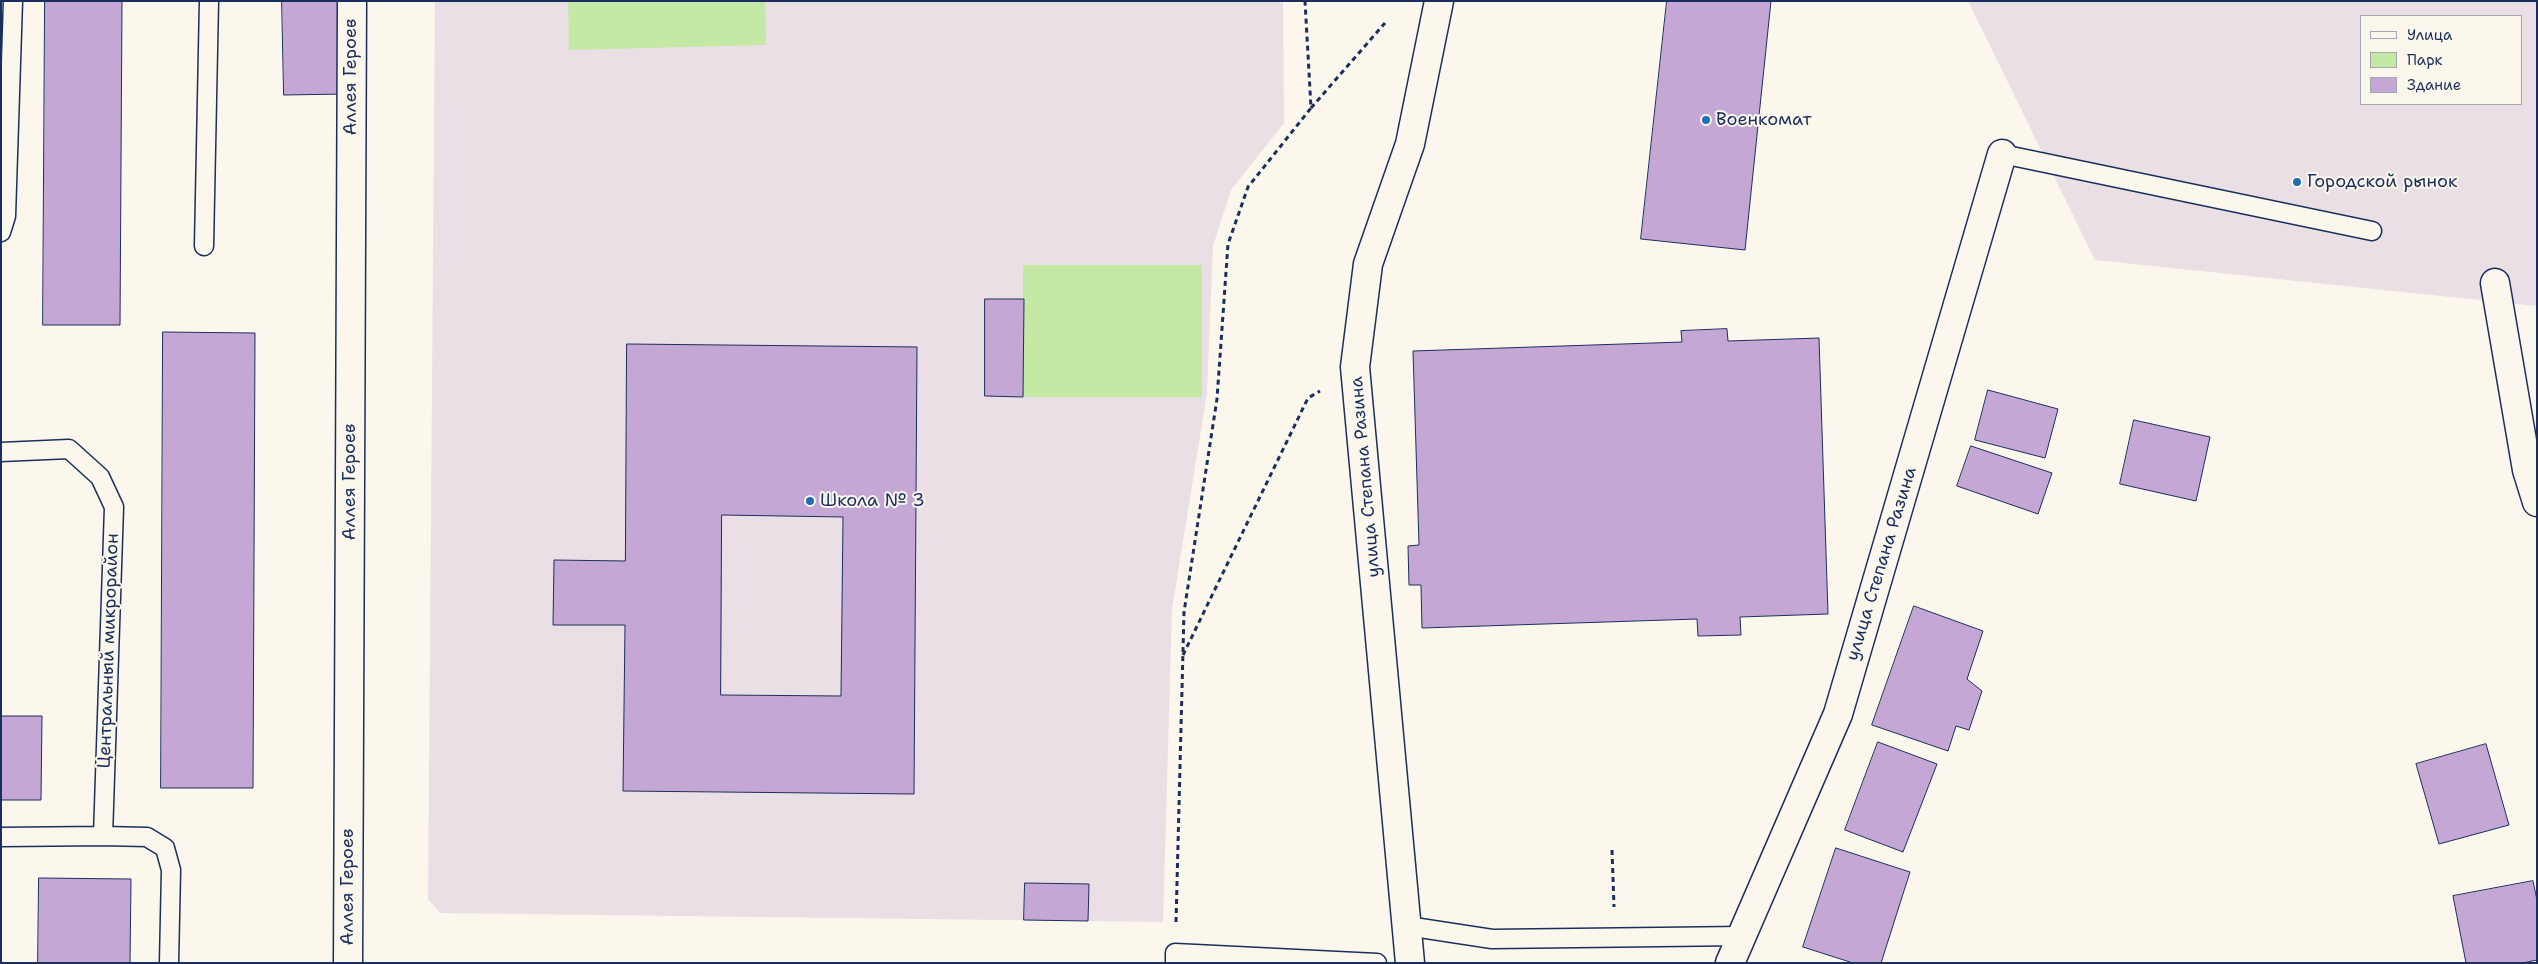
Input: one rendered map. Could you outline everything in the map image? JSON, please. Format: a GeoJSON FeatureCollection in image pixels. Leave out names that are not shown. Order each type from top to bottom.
{"type":"FeatureCollection","features":[{"type":"Feature","properties":{"kind":"street","name":"Аллея Героев"},"geometry":{"type":"LineString","coordinates":[[348,963],[352,1]]}},
{"type":"Feature","properties":{"kind":"street","name":"улица Степана Разина"},"geometry":{"type":"LineString","coordinates":[[1410,963],[1355,367],[1368,264],[1410,144],[1439,1]]}},
{"type":"Feature","properties":{"kind":"street","name":"улица Степана Разина"},"geometry":{"type":"LineString","coordinates":[[1730,963],[1838,714],[2002,154]]}},
{"type":"Feature","properties":{"kind":"street"},"geometry":{"type":"LineString","coordinates":[[2495,283],[2526,470],[2537,502]]}},
{"type":"Feature","properties":{"kind":"lane"},"geometry":{"type":"LineString","coordinates":[[1,232],[6,216],[13,1]]}},
{"type":"Feature","properties":{"kind":"lane"},"geometry":{"type":"LineString","coordinates":[[204,246],[209,1]]}},
{"type":"Feature","properties":{"kind":"lane"},"geometry":{"type":"LineString","coordinates":[[2002,154],[2372,231]]}},
{"type":"Feature","properties":{"kind":"lane","name":"Центральный микрорайон"},"geometry":{"type":"LineString","coordinates":[[1,452],[69,450],[100,477],[114,507],[103,836]]}},
{"type":"Feature","properties":{"kind":"lane"},"geometry":{"type":"LineString","coordinates":[[1,837],[147,837],[165,848],[171,870],[169,963]]}},
{"type":"Feature","properties":{"kind":"lane"},"geometry":{"type":"LineString","coordinates":[[1407,926],[1492,939],[1743,936]]}},
{"type":"Feature","properties":{"kind":"lane"},"geometry":{"type":"LineString","coordinates":[[1175,958],[1377,963]]}},
{"type":"Feature","properties":{"kind":"path"},"geometry":{"type":"LineString","coordinates":[[1305,1],[1311,108]]}},
{"type":"Feature","properties":{"kind":"path"},"geometry":{"type":"LineString","coordinates":[[1175,958],[1184,612],[1217,399],[1228,244],[1248,187],[1311,108],[1385,23]]}},
{"type":"Feature","properties":{"kind":"path"},"geometry":{"type":"LineString","coordinates":[[1183,656],[1308,398],[1355,367]]}},
{"type":"Feature","properties":{"kind":"shaded area","name":"Школа № 3"},"geometry":{"type":"Polygon","coordinates":[[[435,1],[1283,1],[1284,123],[1231,190],[1213,246],[1207,393],[1172,609],[1163,922],[440,913],[428,899],[435,1]]]}},
{"type":"Feature","properties":{"kind":"shaded area","name":"Городской рынок"},"geometry":{"type":"Polygon","coordinates":[[[1968,1],[2537,1],[2537,306],[2095,260],[1968,1]]]}},
{"type":"Feature","properties":{"kind":"green space"},"geometry":{"type":"Polygon","coordinates":[[[568,1],[765,1],[766,45],[569,50],[568,1]]]}},
{"type":"Feature","properties":{"kind":"green space"},"geometry":{"type":"Polygon","coordinates":[[[1023,265],[1202,265],[1202,397],[1023,397],[1023,265]]]}},
{"type":"Feature","properties":{"kind":"building"},"geometry":{"type":"Polygon","coordinates":[[[45,1],[122,1],[120,325],[43,325],[45,1]]]}},
{"type":"Feature","properties":{"kind":"building"},"geometry":{"type":"Polygon","coordinates":[[[282,1],[345,1],[346,94],[284,95],[282,1]]]}},
{"type":"Feature","properties":{"kind":"building","name":"Военкомат"},"geometry":{"type":"Polygon","coordinates":[[[1667,1],[1771,1],[1745,250],[1641,239],[1667,1]]]}},
{"type":"Feature","properties":{"kind":"building"},"geometry":{"type":"Polygon","coordinates":[[[985,299],[1024,299],[1023,397],[985,396],[985,299]]]}},
{"type":"Feature","properties":{"kind":"building"},"geometry":{"type":"Polygon","coordinates":[[[1727,329],[1728,341],[1819,338],[1828,614],[1740,617],[1741,635],[1698,636],[1697,619],[1422,628],[1421,585],[1409,585],[1408,546],[1419,545],[1413,351],[1682,342],[1681,331],[1727,329]]]}},
{"type":"Feature","properties":{"kind":"building"},"geometry":{"type":"Polygon","coordinates":[[[163,332],[255,333],[253,788],[161,788],[163,332]]]}},
{"type":"Feature","properties":{"kind":"building"},"geometry":{"type":"Polygon","coordinates":[[[627,344],[917,347],[914,794],[623,791],[625,625],[553,625],[554,560],[625,561],[627,344]],[[722,515],[721,695],[841,696],[843,517],[722,515]]]}},
{"type":"Feature","properties":{"kind":"building"},"geometry":{"type":"Polygon","coordinates":[[[1988,390],[2058,409],[2045,458],[1975,440],[1988,390]]]}},
{"type":"Feature","properties":{"kind":"building"},"geometry":{"type":"Polygon","coordinates":[[[2134,420],[2210,437],[2196,501],[2120,484],[2134,420]]]}},
{"type":"Feature","properties":{"kind":"building"},"geometry":{"type":"Polygon","coordinates":[[[1971,446],[2052,473],[2038,514],[1957,486],[1971,446]]]}},
{"type":"Feature","properties":{"kind":"building"},"geometry":{"type":"Polygon","coordinates":[[[1914,606],[1983,631],[1967,679],[1982,691],[1969,730],[1956,726],[1948,751],[1872,725],[1914,606]]]}},
{"type":"Feature","properties":{"kind":"building"},"geometry":{"type":"Polygon","coordinates":[[[1,716],[42,716],[41,800],[1,800],[1,716]]]}},
{"type":"Feature","properties":{"kind":"building"},"geometry":{"type":"Polygon","coordinates":[[[1878,742],[1937,764],[1903,852],[1845,830],[1878,742]]]}},
{"type":"Feature","properties":{"kind":"building"},"geometry":{"type":"Polygon","coordinates":[[[2486,744],[2509,825],[2439,844],[2416,764],[2486,744]]]}},
{"type":"Feature","properties":{"kind":"building"},"geometry":{"type":"Polygon","coordinates":[[[1836,848],[1910,872],[1881,963],[1853,963],[1803,947],[1836,848]]]}},
{"type":"Feature","properties":{"kind":"building"},"geometry":{"type":"Polygon","coordinates":[[[39,878],[131,879],[130,963],[38,963],[39,878]]]}},
{"type":"Feature","properties":{"kind":"building"},"geometry":{"type":"Polygon","coordinates":[[[2533,881],[2537,900],[2537,960],[2523,963],[2466,963],[2453,896],[2533,881]]]}},
{"type":"Feature","properties":{"kind":"building"},"geometry":{"type":"Polygon","coordinates":[[[1025,883],[1089,884],[1088,921],[1024,920],[1025,883]]]}},
{"type":"Feature","properties":{"kind":"place","name":"Военкомат"},"geometry":{"type":"Point","coordinates":[1706,120]}},
{"type":"Feature","properties":{"kind":"place","name":"Городской рынок"},"geometry":{"type":"Point","coordinates":[2297,182]}},
{"type":"Feature","properties":{"kind":"place","name":"Школа № 3"},"geometry":{"type":"Point","coordinates":[810,501]}}]}
